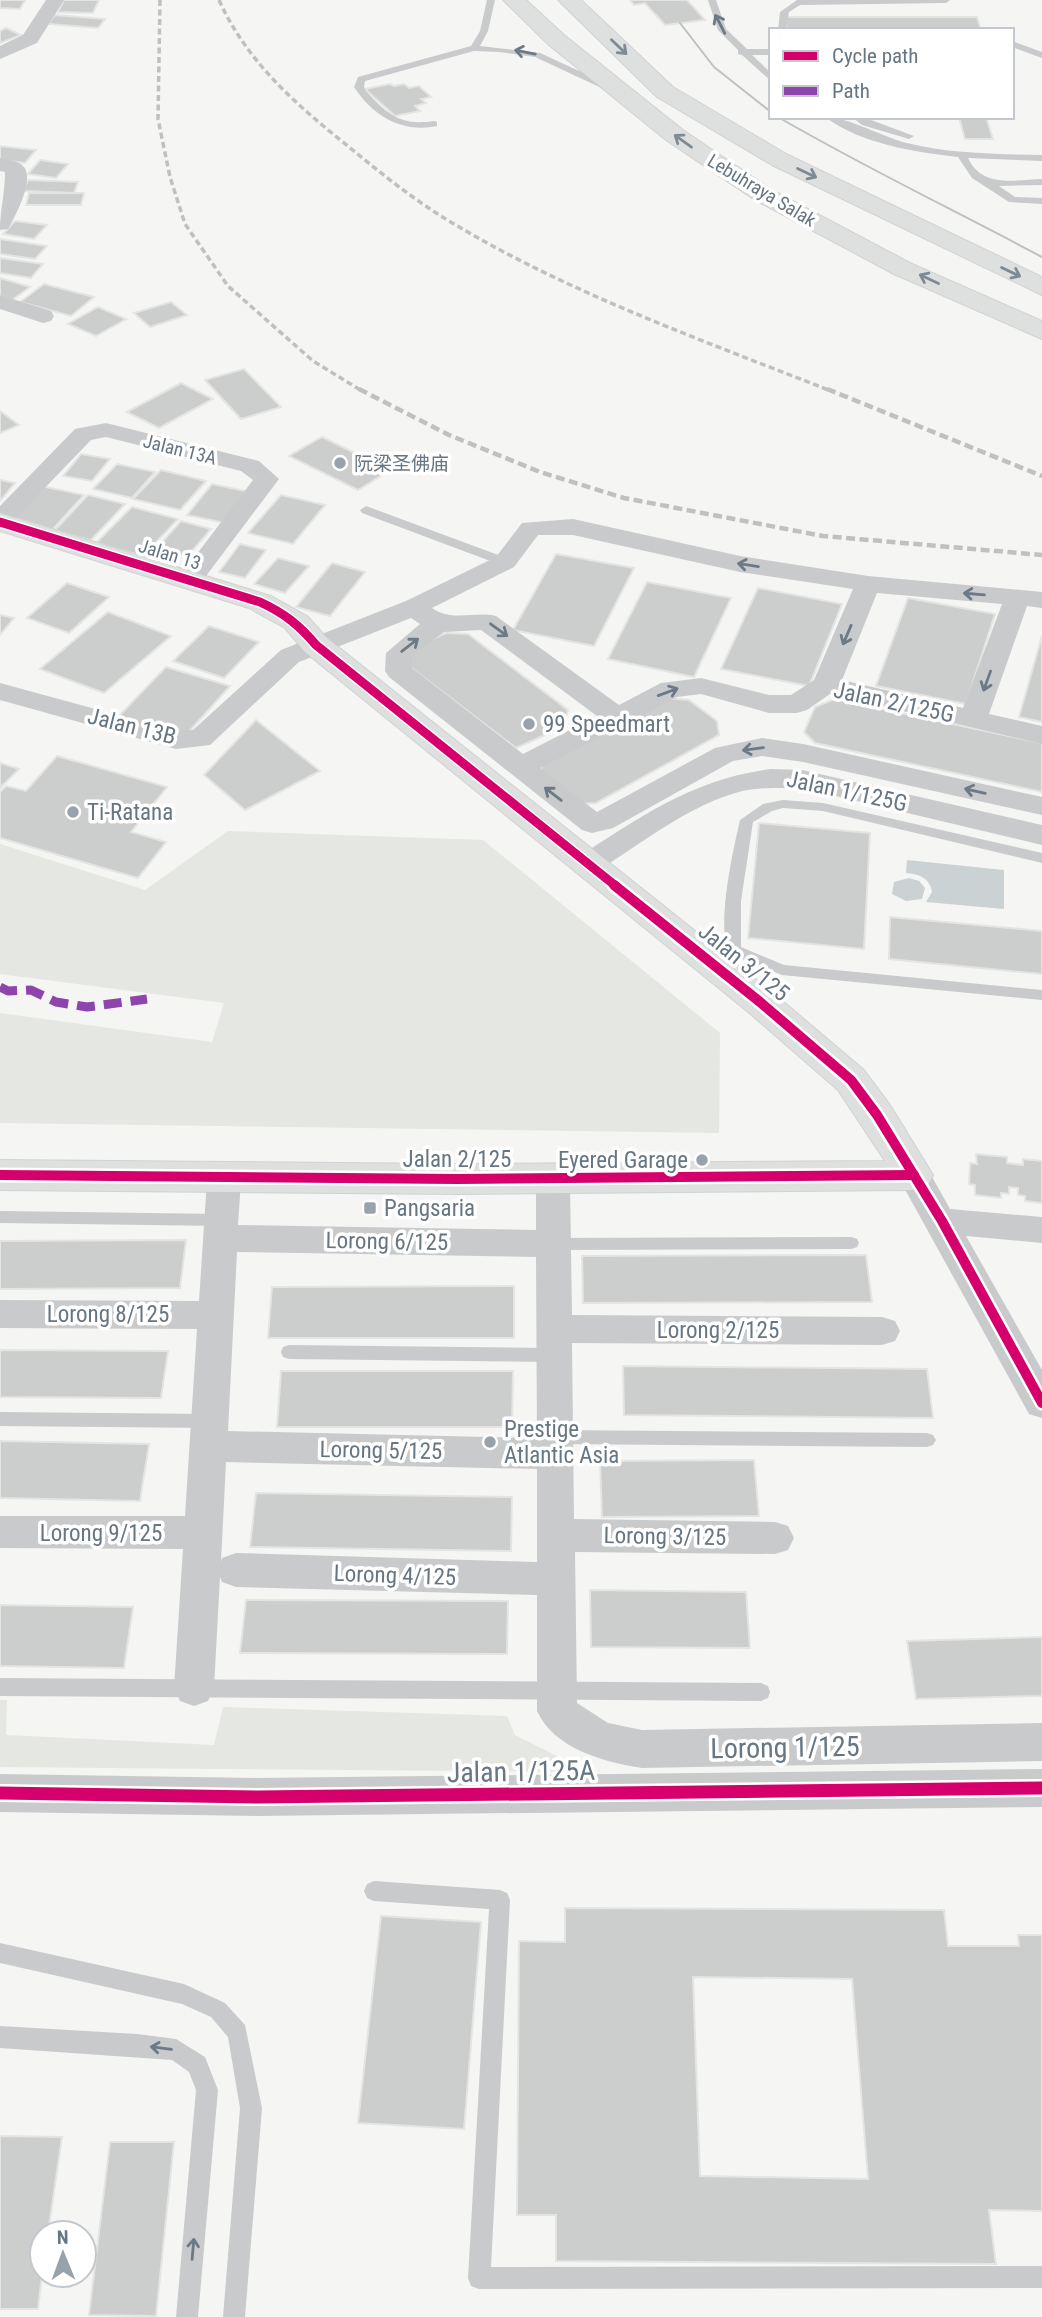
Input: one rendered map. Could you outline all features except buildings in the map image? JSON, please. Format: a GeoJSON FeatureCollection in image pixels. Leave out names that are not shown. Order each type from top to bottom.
{"type":"FeatureCollection","features":[{"type":"Feature","properties":{"kind":"main road","name":"Lebuhraya Salak"},"geometry":{"type":"LineString","coordinates":[[514,0],[564,48],[632,99],[680,140],[810,221],[1042,331]]}},
{"type":"Feature","properties":{"kind":"main road","name":"Lebuhraya Salak"},"geometry":{"type":"LineString","coordinates":[[569,0],[665,92],[780,160],[1042,287]]}},
{"type":"Feature","properties":{"kind":"main road","name":"Jalan 13"},"geometry":{"type":"LineString","coordinates":[[0,521],[191,579],[281,611],[296,622],[316,645]]}},
{"type":"Feature","properties":{"kind":"main road","name":"Jalan 3/125"},"geometry":{"type":"LineString","coordinates":[[316,645],[760,1002],[851,1080],[877,1115],[914,1175]]}},
{"type":"Feature","properties":{"kind":"main road","name":"Jalan 2/125"},"geometry":{"type":"LineString","coordinates":[[0,1175],[224,1180],[552,1181],[914,1175]]}},
{"type":"Feature","properties":{"kind":"street"},"geometry":{"type":"LineString","coordinates":[[0,53],[30,38],[55,0]]}},
{"type":"Feature","properties":{"kind":"street"},"geometry":{"type":"LineString","coordinates":[[0,224],[15,194],[7,166]]}},
{"type":"Feature","properties":{"kind":"street"},"geometry":{"type":"LineString","coordinates":[[0,302],[43,316]]}},
{"type":"Feature","properties":{"kind":"street","name":"Jalan 13A"},"geometry":{"type":"LineString","coordinates":[[0,521],[83,434],[93,431],[106,430],[250,466],[267,479],[191,579]]}},
{"type":"Feature","properties":{"kind":"street"},"geometry":{"type":"LineString","coordinates":[[505,562],[531,528],[573,527],[740,564],[868,584],[1030,599],[973,719]]}},
{"type":"Feature","properties":{"kind":"street","name":"Jalan 13B"},"geometry":{"type":"LineString","coordinates":[[0,691],[176,740],[200,740],[290,656],[415,607],[505,562]]}},
{"type":"Feature","properties":{"kind":"street"},"geometry":{"type":"LineString","coordinates":[[826,685],[868,584]]}},
{"type":"Feature","properties":{"kind":"street"},"geometry":{"type":"LineString","coordinates":[[415,607],[437,624]]}},
{"type":"Feature","properties":{"kind":"street"},"geometry":{"type":"LineString","coordinates":[[617,717],[487,622],[437,624],[399,653],[399,671],[592,823],[603,821],[724,754],[762,747],[803,752],[1042,806]]}},
{"type":"Feature","properties":{"kind":"street","name":"Jalan 2/125G"},"geometry":{"type":"LineString","coordinates":[[520,767],[671,689],[701,686],[769,704],[797,704],[826,685],[1042,735]]}},
{"type":"Feature","properties":{"kind":"street","name":"Jalan 1/125G"},"geometry":{"type":"LineString","coordinates":[[588,864],[704,793],[746,779],[773,775],[802,779],[1042,835]]}},
{"type":"Feature","properties":{"kind":"street","name":"Jalan 3/125"},"geometry":{"type":"LineString","coordinates":[[914,1175],[1042,1403]]}},
{"type":"Feature","properties":{"kind":"street"},"geometry":{"type":"LineString","coordinates":[[194,1688],[224,1180]]}},
{"type":"Feature","properties":{"kind":"street"},"geometry":{"type":"LineString","coordinates":[[552,1181],[555,1692]]}},
{"type":"Feature","properties":{"kind":"street"},"geometry":{"type":"LineString","coordinates":[[942,1221],[1042,1230]]}},
{"type":"Feature","properties":{"kind":"street","name":"Lorong 6/125"},"geometry":{"type":"LineString","coordinates":[[221,1229],[554,1244]]}},
{"type":"Feature","properties":{"kind":"street","name":"Lorong 8/125"},"geometry":{"type":"LineString","coordinates":[[0,1314],[216,1315]]}},
{"type":"Feature","properties":{"kind":"street","name":"Lorong 2/125"},"geometry":{"type":"LineString","coordinates":[[553,1342],[883,1331]]}},
{"type":"Feature","properties":{"kind":"street","name":"Lorong 5/125"},"geometry":{"type":"LineString","coordinates":[[209,1434],[554,1446]]}},
{"type":"Feature","properties":{"kind":"street","name":"Lorong 9/125"},"geometry":{"type":"LineString","coordinates":[[0,1532],[203,1533]]}},
{"type":"Feature","properties":{"kind":"street","name":"Lorong 3/125"},"geometry":{"type":"LineString","coordinates":[[554,1535],[775,1538]]}},
{"type":"Feature","properties":{"kind":"street","name":"Lorong 4/125"},"geometry":{"type":"LineString","coordinates":[[236,1570],[555,1579]]}},
{"type":"Feature","properties":{"kind":"street","name":"Lorong 1/125"},"geometry":{"type":"LineString","coordinates":[[555,1692],[557,1711],[578,1730],[623,1747],[658,1749],[1042,1742]]}},
{"type":"Feature","properties":{"kind":"street","name":"Jalan 1/125A"},"geometry":{"type":"LineString","coordinates":[[0,1793],[272,1797],[1042,1788]]}},
{"type":"Feature","properties":{"kind":"lane"},"geometry":{"type":"LineString","coordinates":[[474,48],[484,32],[491,0]]}},
{"type":"Feature","properties":{"kind":"lane"},"geometry":{"type":"LineString","coordinates":[[712,0],[722,30],[741,52],[769,76]]}},
{"type":"Feature","properties":{"kind":"lane"},"geometry":{"type":"LineString","coordinates":[[782,28],[785,8],[799,2],[946,1]]}},
{"type":"Feature","properties":{"kind":"lane"},"geometry":{"type":"LineString","coordinates":[[1014,45],[1042,55]]}},
{"type":"Feature","properties":{"kind":"lane"},"geometry":{"type":"LineString","coordinates":[[434,124],[412,127],[400,125],[388,118],[363,95],[359,87],[360,79],[474,48],[537,55],[632,99]]}},
{"type":"Feature","properties":{"kind":"lane"},"geometry":{"type":"LineString","coordinates":[[741,52],[769,52]]}},
{"type":"Feature","properties":{"kind":"lane"},"geometry":{"type":"LineString","coordinates":[[835,119],[919,151],[963,157],[1042,158]]}},
{"type":"Feature","properties":{"kind":"lane"},"geometry":{"type":"LineString","coordinates":[[860,119],[866,123],[908,131],[919,151]]}},
{"type":"Feature","properties":{"kind":"lane"},"geometry":{"type":"LineString","coordinates":[[963,157],[970,174],[1013,200],[1042,201]]}},
{"type":"Feature","properties":{"kind":"lane"},"geometry":{"type":"LineString","coordinates":[[986,182],[1042,182]]}},
{"type":"Feature","properties":{"kind":"lane"},"geometry":{"type":"LineString","coordinates":[[366,510],[505,562]]}},
{"type":"Feature","properties":{"kind":"lane"},"geometry":{"type":"LineString","coordinates":[[1042,858],[823,807],[783,804],[768,807],[747,820],[740,852],[732,933],[734,950],[782,970],[1042,995]]}},
{"type":"Feature","properties":{"kind":"lane"},"geometry":{"type":"LineString","coordinates":[[0,1217],[221,1229]]}},
{"type":"Feature","properties":{"kind":"lane"},"geometry":{"type":"LineString","coordinates":[[554,1244],[851,1243]]}},
{"type":"Feature","properties":{"kind":"lane"},"geometry":{"type":"LineString","coordinates":[[289,1352],[553,1342]]}},
{"type":"Feature","properties":{"kind":"lane"},"geometry":{"type":"LineString","coordinates":[[0,1419],[209,1434]]}},
{"type":"Feature","properties":{"kind":"lane"},"geometry":{"type":"LineString","coordinates":[[554,1446],[928,1440]]}},
{"type":"Feature","properties":{"kind":"lane"},"geometry":{"type":"LineString","coordinates":[[0,1687],[761,1692]]}},
{"type":"Feature","properties":{"kind":"lane"},"geometry":{"type":"LineString","coordinates":[[374,1891],[499,1900],[479,2278],[1042,2277]]}},
{"type":"Feature","properties":{"kind":"lane"},"geometry":{"type":"LineString","coordinates":[[0,1953],[184,1994],[218,2010],[238,2032],[251,2108],[234,2317]]}},
{"type":"Feature","properties":{"kind":"lane"},"geometry":{"type":"LineString","coordinates":[[0,2037],[137,2045],[176,2050],[197,2064],[207,2090],[187,2317]]}},
{"type":"Feature","properties":{"kind":"shaded area"},"geometry":{"type":"Polygon","coordinates":[[[228,831],[483,840],[720,1033],[719,1133],[0,1123],[0,1013],[212,1042],[224,1003],[0,974],[0,844],[145,890],[228,831]]]}},
{"type":"Feature","properties":{"kind":"shaded area"},"geometry":{"type":"Polygon","coordinates":[[[907,860],[1004,870],[1004,909],[926,902],[932,892],[931,887],[923,878],[906,873],[907,860]]]}},
{"type":"Feature","properties":{"kind":"shaded area"},"geometry":{"type":"Polygon","coordinates":[[[909,878],[919,881],[925,888],[922,899],[906,901],[892,894],[894,882],[909,878]]]}},
{"type":"Feature","properties":{"kind":"shaded area"},"geometry":{"type":"Polygon","coordinates":[[[0,1700],[7,1700],[6,1735],[214,1745],[223,1707],[507,1716],[515,1735],[588,1772],[0,1767],[0,1700]]]}},
{"type":"Feature","properties":{"kind":"tram line"},"geometry":{"type":"LineString","coordinates":[[680,23],[714,67],[769,110]]}},
{"type":"Feature","properties":{"kind":"tram line"},"geometry":{"type":"LineString","coordinates":[[782,119],[1042,257]]}},
{"type":"Feature","properties":{"kind":"railway"},"geometry":{"type":"LineString","coordinates":[[160,0],[158,119],[170,177],[185,224],[228,286],[313,361],[362,391]]}},
{"type":"Feature","properties":{"kind":"railway"},"geometry":{"type":"LineString","coordinates":[[219,0],[243,42],[289,95],[369,163],[449,221],[494,247],[588,293],[831,391]]}},
{"type":"Feature","properties":{"kind":"railway"},"geometry":{"type":"LineString","coordinates":[[359,389],[449,435],[540,472],[624,498],[823,536],[1042,555]]}},
{"type":"Feature","properties":{"kind":"railway"},"geometry":{"type":"LineString","coordinates":[[827,389],[1042,476]]}},
{"type":"Feature","properties":{"kind":"marked path"},"geometry":{"type":"LineString","coordinates":[[0,987],[8,991],[31,990],[56,1002],[87,1007],[147,999]]}},
{"type":"Feature","properties":{"kind":"cycle path"},"geometry":{"type":"LineString","coordinates":[[0,522],[260,602],[280,611],[296,622],[316,645],[760,1002],[851,1080],[877,1115],[942,1221],[1042,1403]]}},
{"type":"Feature","properties":{"kind":"cycle path"},"geometry":{"type":"LineString","coordinates":[[0,1175],[457,1179],[914,1175]]}},
{"type":"Feature","properties":{"kind":"cycle path"},"geometry":{"type":"LineString","coordinates":[[0,1793],[258,1797],[1042,1788]]}},
{"type":"Feature","properties":{"kind":"place","name":"阮梁圣佛庙"},"geometry":{"type":"Point","coordinates":[340,463]}},
{"type":"Feature","properties":{"kind":"place","name":"99 Speedmart"},"geometry":{"type":"Point","coordinates":[529,724]}},
{"type":"Feature","properties":{"kind":"place","name":"Ti-Ratana"},"geometry":{"type":"Point","coordinates":[73,812]}},
{"type":"Feature","properties":{"kind":"place","name":"Eyered Garage"},"geometry":{"type":"Point","coordinates":[702,1160]}},
{"type":"Feature","properties":{"kind":"place","name":"Pangsaria"},"geometry":{"type":"Point","coordinates":[370,1208]}},
{"type":"Feature","properties":{"kind":"place","name":"Prestige Atlantic Asia"},"geometry":{"type":"Point","coordinates":[490,1442]}}]}
